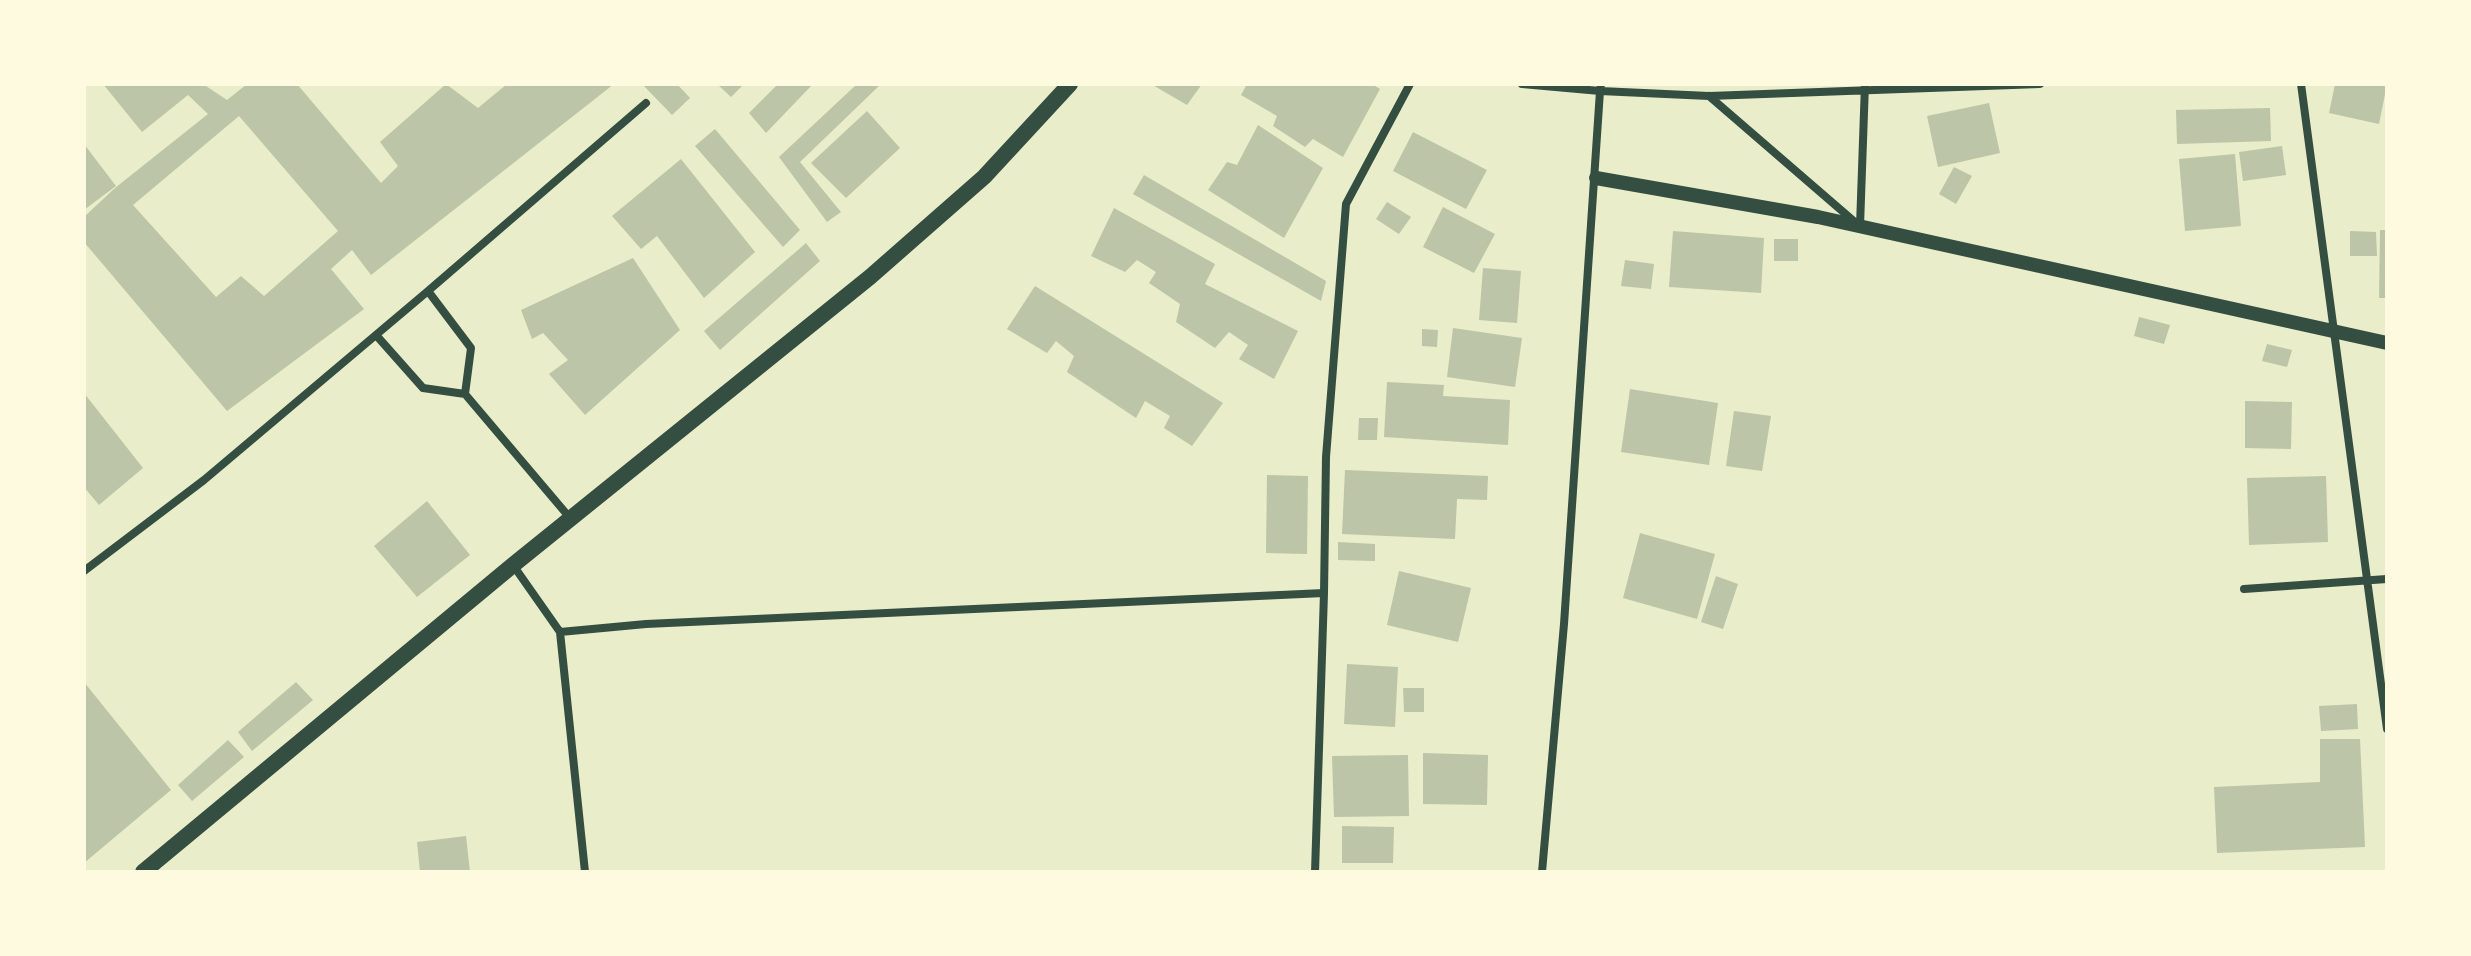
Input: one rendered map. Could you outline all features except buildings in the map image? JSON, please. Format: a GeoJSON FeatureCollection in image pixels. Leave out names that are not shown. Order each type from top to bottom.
{"type":"FeatureCollection","features":[{"type":"Feature","properties":{"kind":"main road"},"geometry":{"type":"LineString","coordinates":[[143,872],[927,227],[984,177],[1070,84]]}},
{"type":"Feature","properties":{"kind":"street"},"geometry":{"type":"LineString","coordinates":[[1315,872],[1326,457],[1346,204],[1410,84]]}},
{"type":"Feature","properties":{"kind":"street"},"geometry":{"type":"LineString","coordinates":[[1522,84],[1709,96],[2040,84]]}},
{"type":"Feature","properties":{"kind":"street"},"geometry":{"type":"LineString","coordinates":[[2301,84],[2387,729]]}},
{"type":"Feature","properties":{"kind":"street"},"geometry":{"type":"LineString","coordinates":[[1542,872],[1596,178],[1600,87]]}},
{"type":"Feature","properties":{"kind":"street"},"geometry":{"type":"LineString","coordinates":[[1860,226],[1865,88]]}},
{"type":"Feature","properties":{"kind":"street"},"geometry":{"type":"LineString","coordinates":[[1709,96],[1860,226]]}},
{"type":"Feature","properties":{"kind":"street"},"geometry":{"type":"LineString","coordinates":[[84,571],[204,480],[646,103]]}},
{"type":"Feature","properties":{"kind":"street"},"geometry":{"type":"LineString","coordinates":[[1596,178],[1860,226],[2387,343]]}},
{"type":"Feature","properties":{"kind":"street"},"geometry":{"type":"LineString","coordinates":[[428,291],[471,348],[465,394]]}},
{"type":"Feature","properties":{"kind":"street"},"geometry":{"type":"LineString","coordinates":[[376,335],[423,388],[465,394],[570,518]]}},
{"type":"Feature","properties":{"kind":"street"},"geometry":{"type":"LineString","coordinates":[[513,565],[560,632],[585,872]]}},
{"type":"Feature","properties":{"kind":"street"},"geometry":{"type":"LineString","coordinates":[[2244,589],[2387,579]]}},
{"type":"Feature","properties":{"kind":"street"},"geometry":{"type":"LineString","coordinates":[[560,632],[646,624],[1324,593]]}}]}
